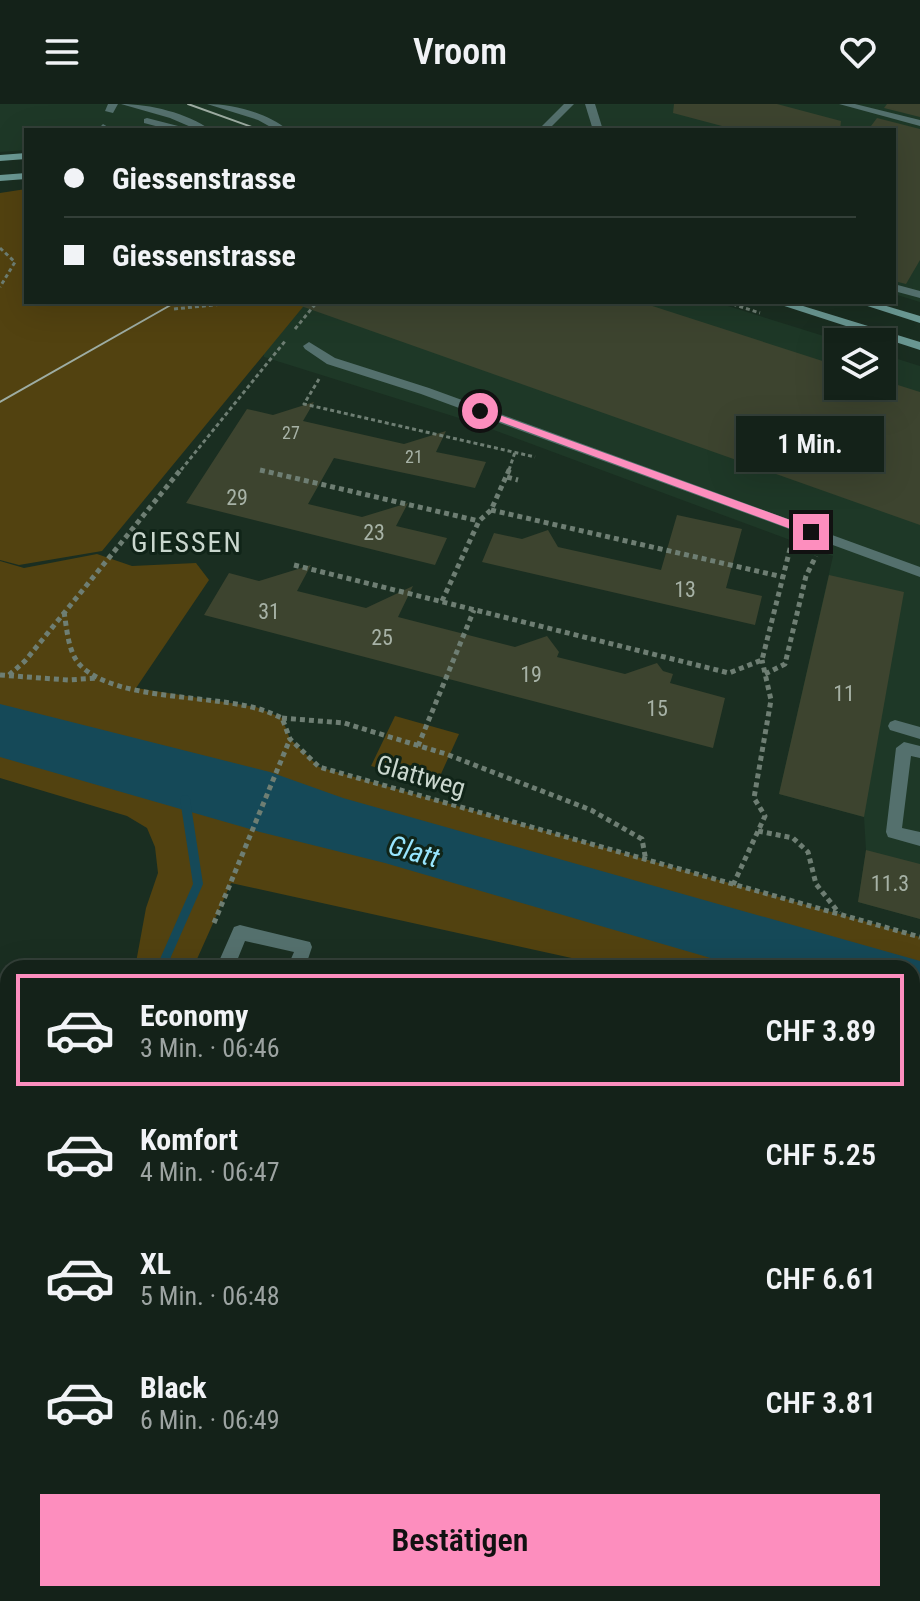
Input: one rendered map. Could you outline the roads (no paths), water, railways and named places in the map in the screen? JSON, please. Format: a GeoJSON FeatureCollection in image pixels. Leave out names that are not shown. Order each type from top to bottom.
{"type":"FeatureCollection","features":[{"type":"Feature","properties":{"kind":"main road"},"geometry":{"type":"LineString","coordinates":[[3,158],[24,154]]}},
{"type":"Feature","properties":{"kind":"main road"},"geometry":{"type":"LineString","coordinates":[[0,178],[24,176]]}},
{"type":"Feature","properties":{"kind":"main road"},"geometry":{"type":"LineString","coordinates":[[784,304],[920,346]]}},
{"type":"Feature","properties":{"kind":"main road"},"geometry":{"type":"LineString","coordinates":[[868,304],[920,320]]}},
{"type":"Feature","properties":{"kind":"street"},"geometry":{"type":"LineString","coordinates":[[126,104],[173,116],[201,128]]}},
{"type":"Feature","properties":{"kind":"street"},"geometry":{"type":"LineString","coordinates":[[212,104],[228,106],[279,128]]}},
{"type":"Feature","properties":{"kind":"street"},"geometry":{"type":"LineString","coordinates":[[545,128],[569,104]]}},
{"type":"Feature","properties":{"kind":"street"},"geometry":{"type":"LineString","coordinates":[[590,104],[597,128]]}},
{"type":"Feature","properties":{"kind":"street"},"geometry":{"type":"LineString","coordinates":[[844,104],[866,106],[920,123]]}},
{"type":"Feature","properties":{"kind":"street"},"geometry":{"type":"LineString","coordinates":[[147,121],[176,128]]}},
{"type":"Feature","properties":{"kind":"street"},"geometry":{"type":"LineString","coordinates":[[896,288],[920,295]]}},
{"type":"Feature","properties":{"kind":"street"},"geometry":{"type":"LineString","coordinates":[[309,346],[331,361],[425,391],[920,572]]}},
{"type":"Feature","properties":{"kind":"street"},"geometry":{"type":"LineString","coordinates":[[895,726],[920,733]]}},
{"type":"Feature","properties":{"kind":"street"},"geometry":{"type":"LineString","coordinates":[[920,752],[904,748],[894,832],[920,839]]}},
{"type":"Feature","properties":{"kind":"street"},"geometry":{"type":"LineString","coordinates":[[228,960],[240,932],[304,947],[299,960]]}},
{"type":"Feature","properties":{"kind":"water","name":"Glatt"},"geometry":{"type":"Polygon","coordinates":[[[0,704],[270,772],[343,798],[916,960],[718,960],[385,863],[260,832],[0,757],[0,704]]]}},
{"type":"Feature","properties":{"kind":"waterway"},"geometry":{"type":"LineString","coordinates":[[165,960],[198,884],[185,799]]}},
{"type":"Feature","properties":{"kind":"tram line"},"geometry":{"type":"LineString","coordinates":[[188,104],[254,128]]}},
{"type":"Feature","properties":{"kind":"tram line"},"geometry":{"type":"LineString","coordinates":[[0,402],[172,304]]}},
{"type":"Feature","properties":{"kind":"district","name":"GIESSEN"},"geometry":{"type":"Point","coordinates":[187,542]}}]}
